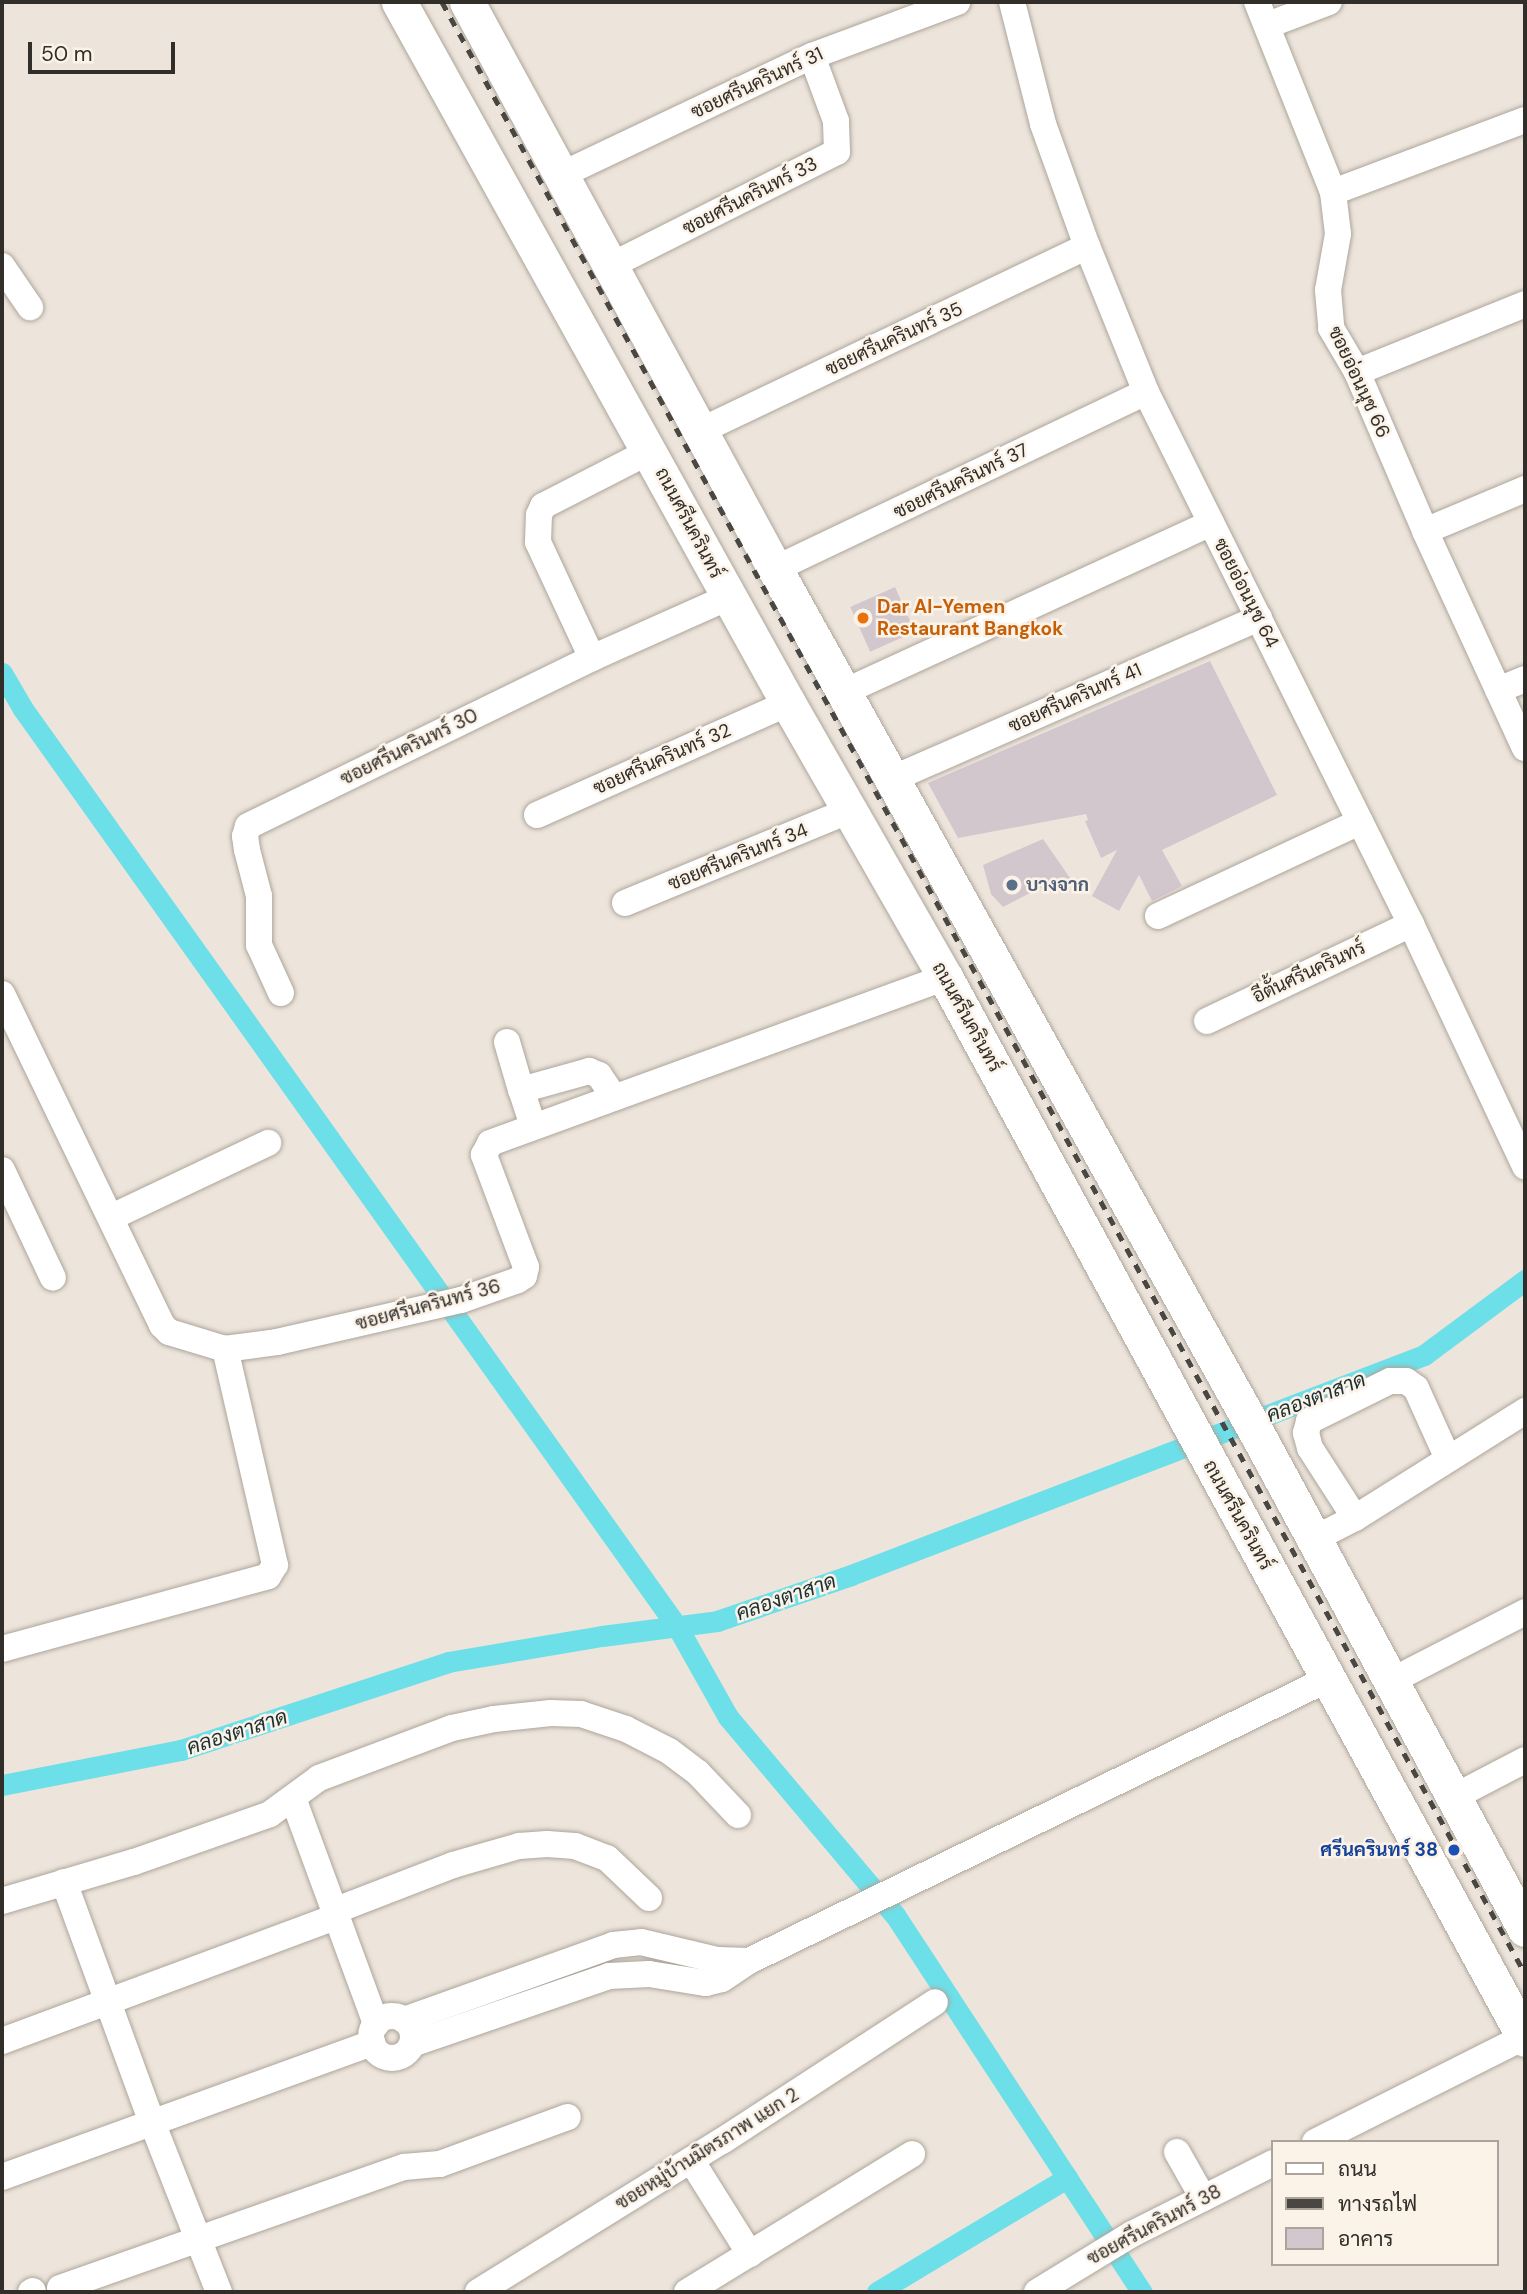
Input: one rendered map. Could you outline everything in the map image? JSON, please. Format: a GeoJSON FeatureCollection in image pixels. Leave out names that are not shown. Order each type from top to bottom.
{"type":"FeatureCollection","features":[{"type":"Feature","properties":{"kind":"main road","name":"ถนนศรีนครินทร์"},"geometry":{"type":"LineString","coordinates":[[399,2],[788,703],[945,977],[1525,2038]]}},
{"type":"Feature","properties":{"kind":"main road"},"geometry":{"type":"LineString","coordinates":[[467,2],[775,569],[846,691],[892,779],[1261,1441],[1525,1929]]}},
{"type":"Feature","properties":{"kind":"main road"},"geometry":{"type":"LineString","coordinates":[[485,158],[535,128]]}},
{"type":"Feature","properties":{"kind":"street","name":"ซอยศรีนครินทร์ 31"},"geometry":{"type":"LineString","coordinates":[[561,175],[812,56],[957,2]]}},
{"type":"Feature","properties":{"kind":"street","name":"ซอยอ่อนนุช 64"},"geometry":{"type":"LineString","coordinates":[[1012,2],[1043,124],[1087,246],[1146,392],[1411,924],[1525,1166]]}},
{"type":"Feature","properties":{"kind":"street"},"geometry":{"type":"LineString","coordinates":[[1263,14],[1329,2]]}},
{"type":"Feature","properties":{"kind":"street","name":"ซอยอ่อนนุช 66"},"geometry":{"type":"LineString","coordinates":[[1263,14],[1334,192],[1338,234],[1328,290],[1331,328],[1357,372],[1424,531],[1525,748]]}},
{"type":"Feature","properties":{"kind":"street","name":"ซอยศรีนครินทร์ 33"},"geometry":{"type":"LineString","coordinates":[[610,266],[801,173],[837,152],[839,144],[836,121],[812,56]]}},
{"type":"Feature","properties":{"kind":"street"},"geometry":{"type":"LineString","coordinates":[[1334,192],[1525,120]]}},
{"type":"Feature","properties":{"kind":"street","name":"ซอยศรีนครินทร์ 35"},"geometry":{"type":"LineString","coordinates":[[700,430],[1087,246]]}},
{"type":"Feature","properties":{"kind":"street"},"geometry":{"type":"LineString","coordinates":[[2,266],[30,307]]}},
{"type":"Feature","properties":{"kind":"street"},"geometry":{"type":"LineString","coordinates":[[1357,372],[1525,304]]}},
{"type":"Feature","properties":{"kind":"street","name":"ซอยศรีนครินทร์ 37"},"geometry":{"type":"LineString","coordinates":[[775,569],[1146,392]]}},
{"type":"Feature","properties":{"kind":"street"},"geometry":{"type":"LineString","coordinates":[[592,658],[538,542],[539,515],[543,506],[650,451]]}},
{"type":"Feature","properties":{"kind":"street"},"geometry":{"type":"LineString","coordinates":[[1424,531],[1525,489]]}},
{"type":"Feature","properties":{"kind":"street"},"geometry":{"type":"LineString","coordinates":[[846,691],[1211,523]]}},
{"type":"Feature","properties":{"kind":"street","name":"ซอยศรีนครินทร์ 30"},"geometry":{"type":"LineString","coordinates":[[281,993],[259,945],[259,896],[247,850],[245,836],[248,827],[592,658],[729,597]]}},
{"type":"Feature","properties":{"kind":"street","name":"ซอยศรีนครินทร์ 41"},"geometry":{"type":"LineString","coordinates":[[892,779],[1258,618]]}},
{"type":"Feature","properties":{"kind":"street"},"geometry":{"type":"LineString","coordinates":[[1498,690],[1525,679]]}},
{"type":"Feature","properties":{"kind":"street","name":"ซอยศรีนครินทร์ 32"},"geometry":{"type":"LineString","coordinates":[[537,815],[788,703]]}},
{"type":"Feature","properties":{"kind":"street","name":"ซอยศรีนครินทร์ 34"},"geometry":{"type":"LineString","coordinates":[[625,903],[851,810]]}},
{"type":"Feature","properties":{"kind":"street"},"geometry":{"type":"LineString","coordinates":[[1158,916],[1360,822]]}},
{"type":"Feature","properties":{"kind":"street","name":"อีตั้นศรีนครินทร์"},"geometry":{"type":"LineString","coordinates":[[1207,1021],[1411,924]]}},
{"type":"Feature","properties":{"kind":"street","name":"ซอยศรีนครินทร์ 36"},"geometry":{"type":"LineString","coordinates":[[2,994],[162,1325],[169,1332],[225,1349],[277,1342],[461,1300],[524,1276],[523,1258],[484,1155],[490,1143],[945,977]]}},
{"type":"Feature","properties":{"kind":"street"},"geometry":{"type":"LineString","coordinates":[[507,1042],[533,1126]]}},
{"type":"Feature","properties":{"kind":"street"},"geometry":{"type":"LineString","coordinates":[[521,1090],[589,1071],[599,1075],[614,1097]]}},
{"type":"Feature","properties":{"kind":"street"},"geometry":{"type":"LineString","coordinates":[[112,1217],[268,1143]]}},
{"type":"Feature","properties":{"kind":"street"},"geometry":{"type":"LineString","coordinates":[[2,1170],[53,1278]]}},
{"type":"Feature","properties":{"kind":"street"},"geometry":{"type":"LineString","coordinates":[[2,1649],[268,1576],[275,1565],[225,1349]]}},
{"type":"Feature","properties":{"kind":"street"},"geometry":{"type":"LineString","coordinates":[[1355,1518],[1310,1448],[1306,1433],[1309,1422],[1390,1381],[1406,1381],[1416,1388],[1448,1460]]}},
{"type":"Feature","properties":{"kind":"street"},"geometry":{"type":"LineString","coordinates":[[1314,1539],[1355,1518],[1525,1411]]}},
{"type":"Feature","properties":{"kind":"street"},"geometry":{"type":"LineString","coordinates":[[1391,1681],[1525,1612]]}},
{"type":"Feature","properties":{"kind":"street"},"geometry":{"type":"LineString","coordinates":[[408,2032],[610,1976],[631,1973],[706,1983],[722,1979],[749,1961],[1328,1679]]}},
{"type":"Feature","properties":{"kind":"street"},"geometry":{"type":"LineString","coordinates":[[2,1901],[134,1862],[270,1814],[319,1778],[452,1728],[494,1718],[551,1713],[581,1714],[626,1729],[669,1751],[698,1773],[738,1815]]}},
{"type":"Feature","properties":{"kind":"street"},"geometry":{"type":"LineString","coordinates":[[1454,1797],[1525,1760]]}},
{"type":"Feature","properties":{"kind":"street"},"geometry":{"type":"LineString","coordinates":[[293,1798],[383,2056],[392,2058],[407,2052],[408,2032]]}},
{"type":"Feature","properties":{"kind":"street"},"geometry":{"type":"LineString","coordinates":[[2,2041],[335,1914],[453,1865],[519,1846],[575,1846],[607,1858],[649,1898]]}},
{"type":"Feature","properties":{"kind":"street"},"geometry":{"type":"LineString","coordinates":[[64,1882],[152,2122],[219,2292]]}},
{"type":"Feature","properties":{"kind":"street","name":"ซอยหมู่บ้านมิตรภาพ แยก 2"},"geometry":{"type":"LineString","coordinates":[[478,2292],[691,2160],[935,2002]]}},
{"type":"Feature","properties":{"kind":"street"},"geometry":{"type":"LineString","coordinates":[[2,2177],[152,2122],[374,2034],[389,2017],[408,2032]]}},
{"type":"Feature","properties":{"kind":"street"},"geometry":{"type":"LineString","coordinates":[[1319,2140],[1525,2038]]}},
{"type":"Feature","properties":{"kind":"street"},"geometry":{"type":"LineString","coordinates":[[60,2288],[200,2241],[404,2167],[440,2164],[568,2117]]}},
{"type":"Feature","properties":{"kind":"street"},"geometry":{"type":"LineString","coordinates":[[1177,2152],[1203,2198]]}},
{"type":"Feature","properties":{"kind":"street"},"geometry":{"type":"LineString","coordinates":[[687,2292],[912,2154]]}},
{"type":"Feature","properties":{"kind":"street"},"geometry":{"type":"LineString","coordinates":[[691,2160],[750,2254]]}},
{"type":"Feature","properties":{"kind":"street","name":"ซอยศรีนครินทร์ 38"},"geometry":{"type":"LineString","coordinates":[[1037,2292],[1132,2234],[1272,2164]]}},
{"type":"Feature","properties":{"kind":"building"},"geometry":{"type":"Polygon","coordinates":[[[895,587],[915,632],[870,652],[850,607],[895,587]]]}},
{"type":"Feature","properties":{"kind":"building"},"geometry":{"type":"Polygon","coordinates":[[[1210,661],[1277,795],[1162,850],[1182,886],[1152,901],[1139,875],[1119,911],[1092,896],[1117,850],[1101,858],[1085,821],[1088,820],[1086,814],[958,838],[928,783],[1210,661]]]}},
{"type":"Feature","properties":{"kind":"building"},"geometry":{"type":"Polygon","coordinates":[[[1043,839],[1077,888],[1059,878],[1003,907],[991,894],[983,865],[1043,839]]]}},
{"type":"Feature","properties":{"kind":"waterway"},"geometry":{"type":"LineString","coordinates":[[2,673],[23,709],[678,1628],[728,1717],[895,1915],[1142,2292]]}},
{"type":"Feature","properties":{"kind":"waterway","name":"คลองตาสาด"},"geometry":{"type":"LineString","coordinates":[[2,1785],[181,1750],[448,1662],[602,1636],[717,1621],[851,1575],[1424,1355],[1525,1280]]}},
{"type":"Feature","properties":{"kind":"waterway"},"geometry":{"type":"LineString","coordinates":[[877,2292],[1067,2178]]}},
{"type":"Feature","properties":{"kind":"railway"},"geometry":{"type":"LineString","coordinates":[[442,2],[1525,1974]]}},
{"type":"Feature","properties":{"kind":"place","name":"Dar Al-Yemen Restaurant Bangkok"},"geometry":{"type":"Point","coordinates":[863,618]}},
{"type":"Feature","properties":{"kind":"place","name":"บางจาก"},"geometry":{"type":"Point","coordinates":[1012,885]}},
{"type":"Feature","properties":{"kind":"place","name":"ศรีนครินทร์ 38"},"geometry":{"type":"Point","coordinates":[1454,1850]}}]}
